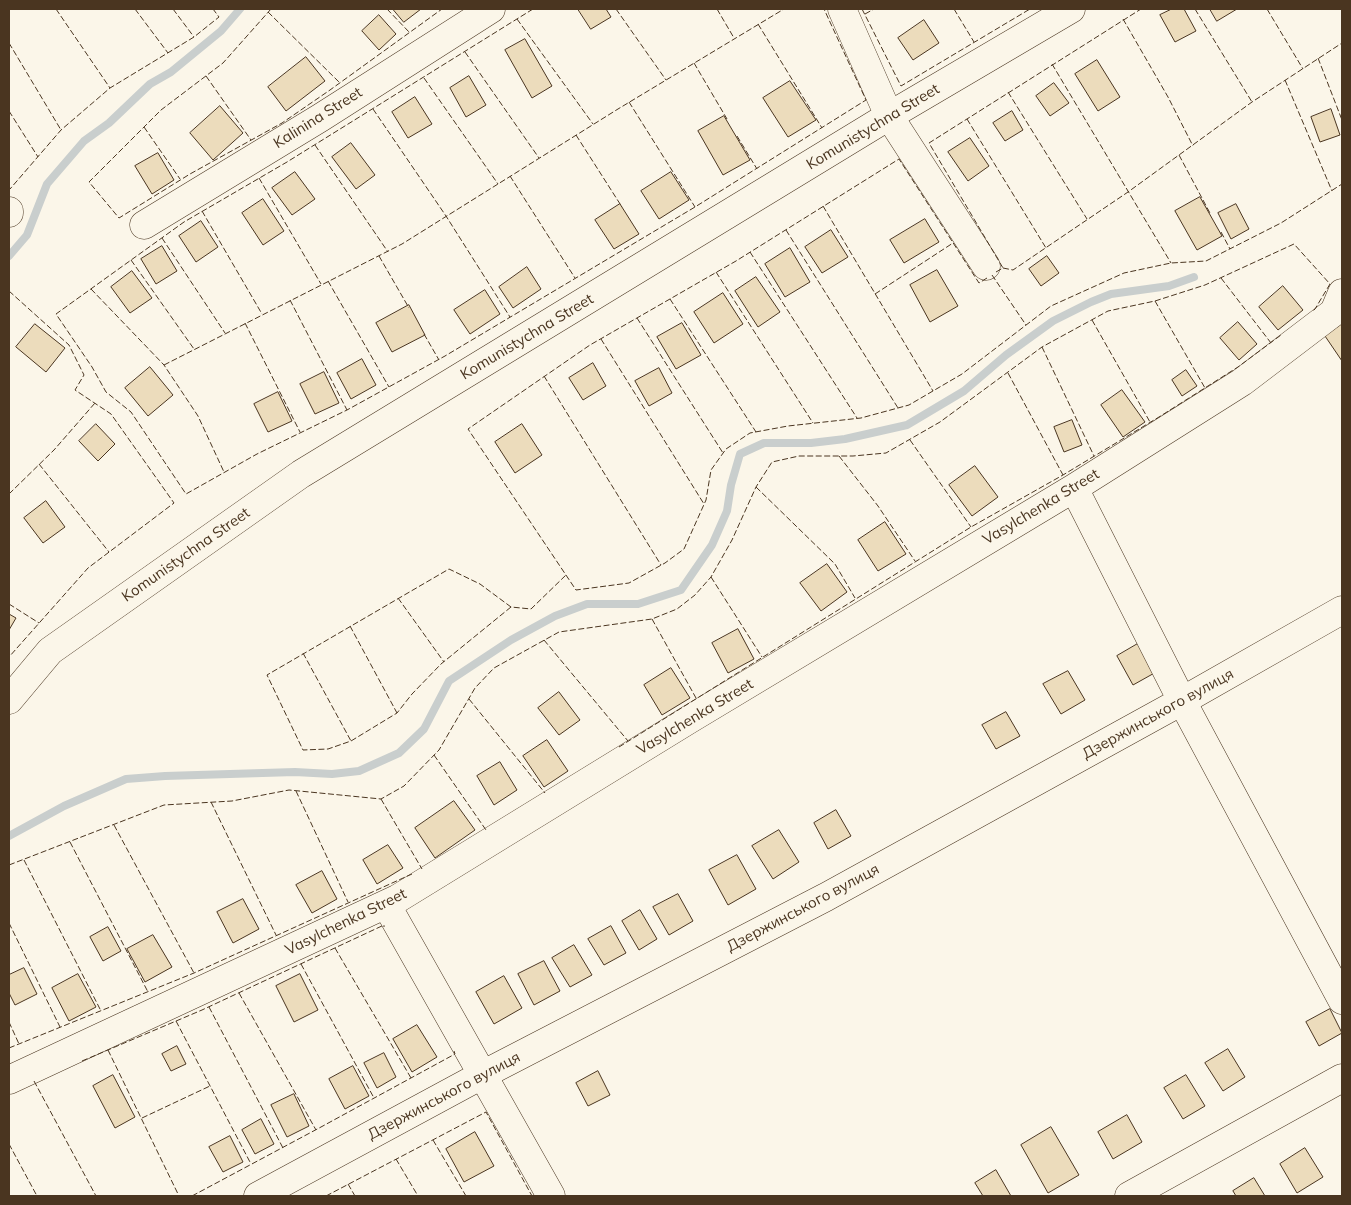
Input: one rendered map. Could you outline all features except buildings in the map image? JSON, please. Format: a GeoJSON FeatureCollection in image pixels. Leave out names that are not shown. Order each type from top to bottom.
{"type":"FeatureCollection","features":[{"type":"Feature","properties":{"kind":"street","name":"Kalinina Street"},"geometry":{"type":"LineString","coordinates":[[144,225],[320,118],[491,9]]}},
{"type":"Feature","properties":{"kind":"street"},"geometry":{"type":"LineString","coordinates":[[842,9],[889,116],[986,266]]}},
{"type":"Feature","properties":{"kind":"street","name":"Komunistychna Street"},"geometry":{"type":"LineString","coordinates":[[9,700],[50,651],[301,474],[889,116],[1071,9]]}},
{"type":"Feature","properties":{"kind":"street","name":"Vasylchenka Street"},"geometry":{"type":"LineString","coordinates":[[9,1080],[397,899],[690,719],[1074,488],[1242,382],[1334,312],[1342,293]]}},
{"type":"Feature","properties":{"kind":"street"},"geometry":{"type":"LineString","coordinates":[[1074,488],[1182,701],[1342,1000]]}},
{"type":"Feature","properties":{"kind":"street","name":"Дзержинського вулиця"},"geometry":{"type":"LineString","coordinates":[[258,1196],[482,1075],[826,897],[1182,701],[1342,610]]}},
{"type":"Feature","properties":{"kind":"street"},"geometry":{"type":"LineString","coordinates":[[386,904],[551,1196]]}},
{"type":"Feature","properties":{"kind":"street"},"geometry":{"type":"LineString","coordinates":[[1129,1196],[1342,1078]]}},
{"type":"Feature","properties":{"kind":"waterway"},"geometry":{"type":"LineString","coordinates":[[9,256],[27,235],[47,184],[84,141],[109,123],[150,84],[171,72],[221,31],[240,9]]}},
{"type":"Feature","properties":{"kind":"waterway"},"geometry":{"type":"LineString","coordinates":[[9,836],[64,806],[126,779],[295,772],[332,774],[359,771],[399,753],[424,729],[449,681],[511,640],[555,616],[587,604],[638,604],[681,590],[712,545],[727,511],[731,485],[740,454],[764,443],[811,443],[845,439],[907,425],[964,391],[1006,355],[1053,321],[1111,294],[1169,286],[1194,277]]}},
{"type":"Feature","properties":{"kind":"fence"},"geometry":{"type":"LineString","coordinates":[[56,9],[110,88]]}},
{"type":"Feature","properties":{"kind":"fence"},"geometry":{"type":"LineString","coordinates":[[135,9],[168,53]]}},
{"type":"Feature","properties":{"kind":"fence"},"geometry":{"type":"LineString","coordinates":[[173,9],[194,37]]}},
{"type":"Feature","properties":{"kind":"fence"},"geometry":{"type":"LineString","coordinates":[[9,186],[10,189],[61,130],[110,88],[194,37],[219,17],[213,9]]}},
{"type":"Feature","properties":{"kind":"fence"},"geometry":{"type":"LineString","coordinates":[[271,9],[223,63],[161,110],[89,182],[119,218],[190,174],[282,123],[442,9]]}},
{"type":"Feature","properties":{"kind":"fence"},"geometry":{"type":"LineString","coordinates":[[387,9],[410,33]]}},
{"type":"Feature","properties":{"kind":"fence"},"geometry":{"type":"LineString","coordinates":[[533,9],[287,162],[184,222],[56,314],[92,367],[106,392],[131,412],[186,494],[257,454],[347,410],[445,356],[695,207],[866,100],[824,9]]}},
{"type":"Feature","properties":{"kind":"fence"},"geometry":{"type":"LineString","coordinates":[[616,9],[666,80]]}},
{"type":"Feature","properties":{"kind":"fence"},"geometry":{"type":"LineString","coordinates":[[717,9],[734,38]]}},
{"type":"Feature","properties":{"kind":"fence"},"geometry":{"type":"LineString","coordinates":[[164,365],[402,244],[618,109],[784,9]]}},
{"type":"Feature","properties":{"kind":"fence"},"geometry":{"type":"LineString","coordinates":[[862,9],[901,86],[1030,9]]}},
{"type":"Feature","properties":{"kind":"fence"},"geometry":{"type":"LineString","coordinates":[[865,14],[874,9]]}},
{"type":"Feature","properties":{"kind":"fence"},"geometry":{"type":"LineString","coordinates":[[954,9],[974,42]]}},
{"type":"Feature","properties":{"kind":"fence"},"geometry":{"type":"LineString","coordinates":[[996,272],[1003,268],[929,143],[1141,9]]}},
{"type":"Feature","properties":{"kind":"fence"},"geometry":{"type":"LineString","coordinates":[[1195,9],[1252,102]]}},
{"type":"Feature","properties":{"kind":"fence"},"geometry":{"type":"LineString","coordinates":[[1267,9],[1303,69]]}},
{"type":"Feature","properties":{"kind":"fence"},"geometry":{"type":"LineString","coordinates":[[268,12],[340,83]]}},
{"type":"Feature","properties":{"kind":"fence"},"geometry":{"type":"LineString","coordinates":[[517,19],[593,124]]}},
{"type":"Feature","properties":{"kind":"fence"},"geometry":{"type":"LineString","coordinates":[[1123,19],[1168,97],[1193,146]]}},
{"type":"Feature","properties":{"kind":"fence"},"geometry":{"type":"LineString","coordinates":[[758,24],[822,128]]}},
{"type":"Feature","properties":{"kind":"fence"},"geometry":{"type":"LineString","coordinates":[[9,43],[61,130]]}},
{"type":"Feature","properties":{"kind":"fence"},"geometry":{"type":"LineString","coordinates":[[1003,268],[1013,270],[1128,192],[1252,102],[1342,43]]}},
{"type":"Feature","properties":{"kind":"fence"},"geometry":{"type":"LineString","coordinates":[[465,52],[539,158]]}},
{"type":"Feature","properties":{"kind":"fence"},"geometry":{"type":"LineString","coordinates":[[1318,58],[1342,120]]}},
{"type":"Feature","properties":{"kind":"fence"},"geometry":{"type":"LineString","coordinates":[[694,63],[727,119]]}},
{"type":"Feature","properties":{"kind":"fence"},"geometry":{"type":"LineString","coordinates":[[1052,64],[1171,263]]}},
{"type":"Feature","properties":{"kind":"fence"},"geometry":{"type":"LineString","coordinates":[[206,76],[251,140]]}},
{"type":"Feature","properties":{"kind":"fence"},"geometry":{"type":"LineString","coordinates":[[424,78],[498,184]]}},
{"type":"Feature","properties":{"kind":"fence"},"geometry":{"type":"LineString","coordinates":[[1285,80],[1332,191]]}},
{"type":"Feature","properties":{"kind":"fence"},"geometry":{"type":"LineString","coordinates":[[1008,92],[1087,219]]}},
{"type":"Feature","properties":{"kind":"fence"},"geometry":{"type":"LineString","coordinates":[[629,102],[695,207]]}},
{"type":"Feature","properties":{"kind":"fence"},"geometry":{"type":"LineString","coordinates":[[373,109],[446,216],[510,317]]}},
{"type":"Feature","properties":{"kind":"fence"},"geometry":{"type":"LineString","coordinates":[[9,111],[38,157]]}},
{"type":"Feature","properties":{"kind":"fence"},"geometry":{"type":"LineString","coordinates":[[967,119],[1046,248]]}},
{"type":"Feature","properties":{"kind":"fence"},"geometry":{"type":"LineString","coordinates":[[144,127],[180,179]]}},
{"type":"Feature","properties":{"kind":"fence"},"geometry":{"type":"LineString","coordinates":[[576,135],[622,207]]}},
{"type":"Feature","properties":{"kind":"fence"},"geometry":{"type":"LineString","coordinates":[[737,136],[757,169]]}},
{"type":"Feature","properties":{"kind":"fence"},"geometry":{"type":"LineString","coordinates":[[315,145],[388,252]]}},
{"type":"Feature","properties":{"kind":"fence"},"geometry":{"type":"LineString","coordinates":[[1179,155],[1211,215]]}},
{"type":"Feature","properties":{"kind":"fence"},"geometry":{"type":"LineString","coordinates":[[987,278],[979,283],[899,159],[736,261],[590,345],[468,429],[576,590],[629,583],[665,563],[684,549],[706,500],[711,470],[726,449],[750,433],[788,426],[861,418],[909,405],[962,374],[1051,306],[1124,273],[1171,263],[1206,261],[1281,223],[1342,184]]}},
{"type":"Feature","properties":{"kind":"fence"},"geometry":{"type":"LineString","coordinates":[[510,176],[575,278]]}},
{"type":"Feature","properties":{"kind":"fence"},"geometry":{"type":"LineString","coordinates":[[259,178],[321,284]]}},
{"type":"Feature","properties":{"kind":"fence"},"geometry":{"type":"LineString","coordinates":[[823,206],[933,391]]}},
{"type":"Feature","properties":{"kind":"fence"},"geometry":{"type":"LineString","coordinates":[[202,211],[262,314]]}},
{"type":"Feature","properties":{"kind":"fence"},"geometry":{"type":"LineString","coordinates":[[786,230],[898,408]]}},
{"type":"Feature","properties":{"kind":"fence"},"geometry":{"type":"LineString","coordinates":[[1221,232],[1230,249]]}},
{"type":"Feature","properties":{"kind":"fence"},"geometry":{"type":"LineString","coordinates":[[162,238],[225,333]]}},
{"type":"Feature","properties":{"kind":"fence"},"geometry":{"type":"LineString","coordinates":[[875,294],[953,243]]}},
{"type":"Feature","properties":{"kind":"fence"},"geometry":{"type":"LineString","coordinates":[[9,865],[164,805],[232,801],[289,790],[381,799],[404,786],[439,750],[475,688],[494,668],[559,632],[652,619],[677,609],[695,595],[711,577],[732,540],[756,487],[772,462],[799,456],[853,456],[886,453],[940,422],[1042,347],[1108,311],[1155,301],[1205,285],[1294,244],[1330,284],[1313,311]]}},
{"type":"Feature","properties":{"kind":"fence"},"geometry":{"type":"LineString","coordinates":[[750,252],[857,418]]}},
{"type":"Feature","properties":{"kind":"fence"},"geometry":{"type":"LineString","coordinates":[[379,256],[409,308]]}},
{"type":"Feature","properties":{"kind":"fence"},"geometry":{"type":"LineString","coordinates":[[131,260],[194,349]]}},
{"type":"Feature","properties":{"kind":"fence"},"geometry":{"type":"LineString","coordinates":[[716,272],[813,423]]}},
{"type":"Feature","properties":{"kind":"fence"},"geometry":{"type":"LineString","coordinates":[[992,275],[1026,325]]}},
{"type":"Feature","properties":{"kind":"fence"},"geometry":{"type":"LineString","coordinates":[[1221,278],[1271,343]]}},
{"type":"Feature","properties":{"kind":"fence"},"geometry":{"type":"LineString","coordinates":[[328,281],[389,387]]}},
{"type":"Feature","properties":{"kind":"fence"},"geometry":{"type":"LineString","coordinates":[[91,289],[164,365],[198,416],[224,472]]}},
{"type":"Feature","properties":{"kind":"fence"},"geometry":{"type":"LineString","coordinates":[[9,291],[69,345],[84,375],[75,390],[111,414],[174,503],[88,568],[9,657]]}},
{"type":"Feature","properties":{"kind":"fence"},"geometry":{"type":"LineString","coordinates":[[670,299],[756,432]]}},
{"type":"Feature","properties":{"kind":"fence"},"geometry":{"type":"LineString","coordinates":[[290,300],[347,410]]}},
{"type":"Feature","properties":{"kind":"fence"},"geometry":{"type":"LineString","coordinates":[[1155,301],[1205,388]]}},
{"type":"Feature","properties":{"kind":"fence"},"geometry":{"type":"LineString","coordinates":[[637,318],[723,453]]}},
{"type":"Feature","properties":{"kind":"fence"},"geometry":{"type":"LineString","coordinates":[[1092,320],[1150,422]]}},
{"type":"Feature","properties":{"kind":"fence"},"geometry":{"type":"LineString","coordinates":[[245,323],[300,432]]}},
{"type":"Feature","properties":{"kind":"fence"},"geometry":{"type":"LineString","coordinates":[[424,334],[439,360]]}},
{"type":"Feature","properties":{"kind":"fence"},"geometry":{"type":"LineString","coordinates":[[619,747],[971,527],[1063,475],[1159,417],[1238,367],[1281,335]]}},
{"type":"Feature","properties":{"kind":"fence"},"geometry":{"type":"LineString","coordinates":[[601,339],[704,504]]}},
{"type":"Feature","properties":{"kind":"fence"},"geometry":{"type":"LineString","coordinates":[[1042,347],[1094,456]]}},
{"type":"Feature","properties":{"kind":"fence"},"geometry":{"type":"LineString","coordinates":[[1008,373],[1063,475]]}},
{"type":"Feature","properties":{"kind":"fence"},"geometry":{"type":"LineString","coordinates":[[544,376],[661,565]]}},
{"type":"Feature","properties":{"kind":"fence"},"geometry":{"type":"LineString","coordinates":[[9,494],[54,450],[95,403]]}},
{"type":"Feature","properties":{"kind":"fence"},"geometry":{"type":"LineString","coordinates":[[910,440],[971,527]]}},
{"type":"Feature","properties":{"kind":"fence"},"geometry":{"type":"LineString","coordinates":[[839,456],[878,506],[915,561]]}},
{"type":"Feature","properties":{"kind":"fence"},"geometry":{"type":"LineString","coordinates":[[39,464],[109,552]]}},
{"type":"Feature","properties":{"kind":"fence"},"geometry":{"type":"LineString","coordinates":[[756,487],[835,564],[855,598]]}},
{"type":"Feature","properties":{"kind":"fence"},"geometry":{"type":"LineString","coordinates":[[511,607],[441,664],[412,694],[397,713],[351,741],[328,749],[303,750],[267,675],[449,569],[480,584],[511,607],[531,609],[566,575]]}},
{"type":"Feature","properties":{"kind":"fence"},"geometry":{"type":"LineString","coordinates":[[711,577],[762,657]]}},
{"type":"Feature","properties":{"kind":"fence"},"geometry":{"type":"LineString","coordinates":[[398,598],[444,662]]}},
{"type":"Feature","properties":{"kind":"fence"},"geometry":{"type":"LineString","coordinates":[[9,604],[39,623]]}},
{"type":"Feature","properties":{"kind":"fence"},"geometry":{"type":"LineString","coordinates":[[652,619],[696,698]]}},
{"type":"Feature","properties":{"kind":"fence"},"geometry":{"type":"LineString","coordinates":[[350,626],[397,713]]}},
{"type":"Feature","properties":{"kind":"fence"},"geometry":{"type":"LineString","coordinates":[[544,640],[628,741]]}},
{"type":"Feature","properties":{"kind":"fence"},"geometry":{"type":"LineString","coordinates":[[303,653],[351,741]]}},
{"type":"Feature","properties":{"kind":"fence"},"geometry":{"type":"LineString","coordinates":[[469,699],[545,793]]}},
{"type":"Feature","properties":{"kind":"fence"},"geometry":{"type":"LineString","coordinates":[[434,755],[486,830]]}},
{"type":"Feature","properties":{"kind":"fence"},"geometry":{"type":"LineString","coordinates":[[296,791],[348,902]]}},
{"type":"Feature","properties":{"kind":"fence"},"geometry":{"type":"LineString","coordinates":[[381,799],[422,869]]}},
{"type":"Feature","properties":{"kind":"fence"},"geometry":{"type":"LineString","coordinates":[[211,802],[276,935]]}},
{"type":"Feature","properties":{"kind":"fence"},"geometry":{"type":"LineString","coordinates":[[114,825],[194,973]]}},
{"type":"Feature","properties":{"kind":"fence"},"geometry":{"type":"LineString","coordinates":[[70,842],[148,992]]}},
{"type":"Feature","properties":{"kind":"fence"},"geometry":{"type":"LineString","coordinates":[[24,860],[101,1011]]}},
{"type":"Feature","properties":{"kind":"fence"},"geometry":{"type":"LineString","coordinates":[[9,1048],[194,973],[412,874]]}},
{"type":"Feature","properties":{"kind":"fence"},"geometry":{"type":"LineString","coordinates":[[9,923],[60,1027]]}},
{"type":"Feature","properties":{"kind":"fence"},"geometry":{"type":"LineString","coordinates":[[82,1061],[202,1010],[384,925],[384,927]]}},
{"type":"Feature","properties":{"kind":"fence"},"geometry":{"type":"LineString","coordinates":[[335,948],[411,1078]]}},
{"type":"Feature","properties":{"kind":"fence"},"geometry":{"type":"LineString","coordinates":[[301,964],[374,1098]]}},
{"type":"Feature","properties":{"kind":"fence"},"geometry":{"type":"LineString","coordinates":[[239,993],[316,1130]]}},
{"type":"Feature","properties":{"kind":"fence"},"geometry":{"type":"LineString","coordinates":[[209,1007],[283,1148]]}},
{"type":"Feature","properties":{"kind":"fence"},"geometry":{"type":"LineString","coordinates":[[176,1021],[251,1164]]}},
{"type":"Feature","properties":{"kind":"fence"},"geometry":{"type":"LineString","coordinates":[[9,1022],[19,1044]]}},
{"type":"Feature","properties":{"kind":"fence"},"geometry":{"type":"LineString","coordinates":[[108,1050],[179,1196]]}},
{"type":"Feature","properties":{"kind":"fence"},"geometry":{"type":"LineString","coordinates":[[192,1196],[455,1054],[454,1051]]}},
{"type":"Feature","properties":{"kind":"fence"},"geometry":{"type":"LineString","coordinates":[[34,1081],[96,1196]]}},
{"type":"Feature","properties":{"kind":"fence"},"geometry":{"type":"LineString","coordinates":[[142,1118],[210,1086]]}},
{"type":"Feature","properties":{"kind":"fence"},"geometry":{"type":"LineString","coordinates":[[326,1196],[486,1112],[532,1196]]}},
{"type":"Feature","properties":{"kind":"fence"},"geometry":{"type":"LineString","coordinates":[[433,1140],[466,1196]]}},
{"type":"Feature","properties":{"kind":"fence"},"geometry":{"type":"LineString","coordinates":[[9,1144],[37,1196]]}},
{"type":"Feature","properties":{"kind":"fence"},"geometry":{"type":"LineString","coordinates":[[396,1159],[418,1196]]}},
{"type":"Feature","properties":{"kind":"fence"},"geometry":{"type":"LineString","coordinates":[[348,1184],[355,1196]]}}]}
